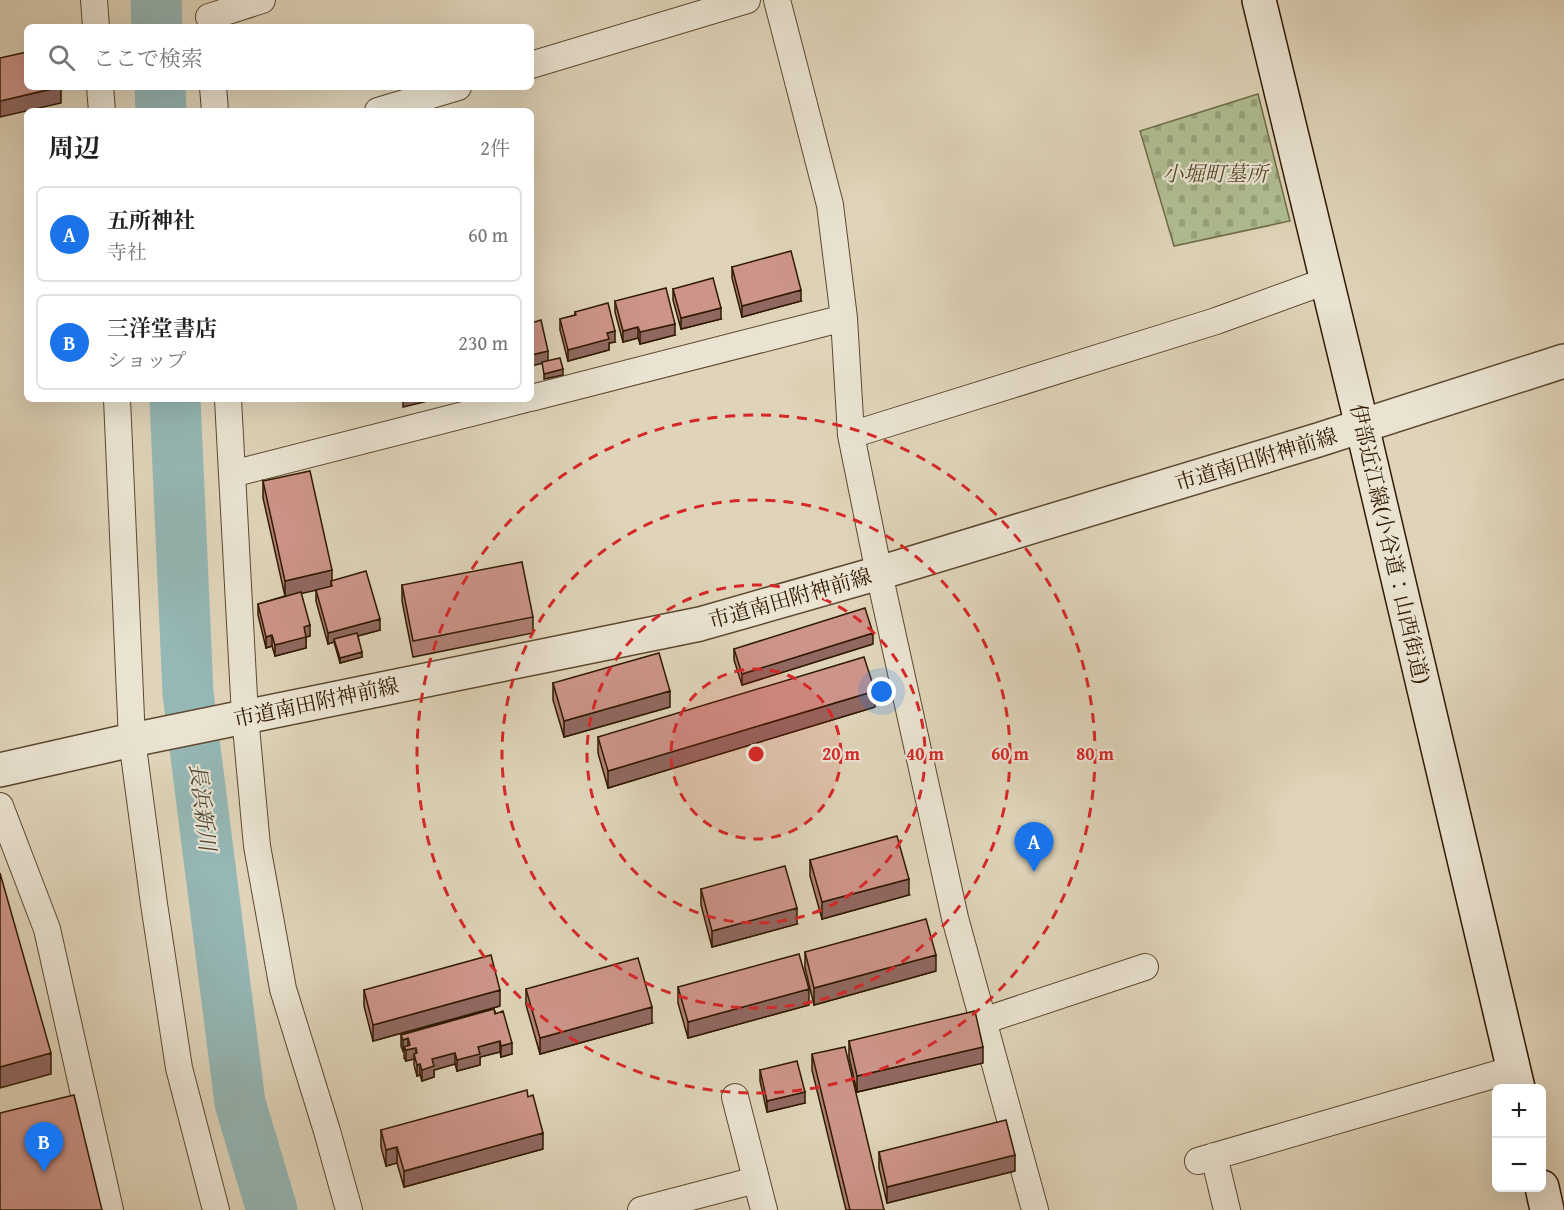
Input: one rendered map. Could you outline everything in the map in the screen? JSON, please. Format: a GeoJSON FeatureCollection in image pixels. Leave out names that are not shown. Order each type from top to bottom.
{"type":"FeatureCollection","features":[{"type":"Feature","properties":{"kind":"street"},"geometry":{"type":"LineString","coordinates":[[94,0],[96,24]]}},
{"type":"Feature","properties":{"kind":"street"},"geometry":{"type":"LineString","coordinates":[[209,15],[261,0]]}},
{"type":"Feature","properties":{"kind":"street"},"geometry":{"type":"LineString","coordinates":[[534,64],[747,0]]}},
{"type":"Feature","properties":{"kind":"street"},"geometry":{"type":"LineString","coordinates":[[777,0],[830,205],[844,318],[851,435],[879,573],[955,918],[1035,1210]]}},
{"type":"Feature","properties":{"kind":"street","name":"伊部近江線(小谷道：山西街道)"},"geometry":{"type":"LineString","coordinates":[[1259,0],[1516,1079]]}},
{"type":"Feature","properties":{"kind":"street"},"geometry":{"type":"LineString","coordinates":[[100,90],[102,108]]}},
{"type":"Feature","properties":{"kind":"street"},"geometry":{"type":"LineString","coordinates":[[213,90],[215,108]]}},
{"type":"Feature","properties":{"kind":"street"},"geometry":{"type":"LineString","coordinates":[[388,108],[448,90]]}},
{"type":"Feature","properties":{"kind":"street"},"geometry":{"type":"LineString","coordinates":[[851,435],[1216,321],[1326,280]]}},
{"type":"Feature","properties":{"kind":"street"},"geometry":{"type":"LineString","coordinates":[[534,397],[844,318]]}},
{"type":"Feature","properties":{"kind":"street","name":"市道南田附神前線"},"geometry":{"type":"LineString","coordinates":[[0,770],[245,716],[700,624],[879,573],[1362,426],[1564,361]]}},
{"type":"Feature","properties":{"kind":"street"},"geometry":{"type":"LineString","coordinates":[[117,402],[132,740],[179,1068],[216,1210]]}},
{"type":"Feature","properties":{"kind":"street"},"geometry":{"type":"LineString","coordinates":[[228,402],[245,716],[257,846],[283,989],[349,1210]]}},
{"type":"Feature","properties":{"kind":"street"},"geometry":{"type":"LineString","coordinates":[[232,474],[514,402]]}},
{"type":"Feature","properties":{"kind":"street"},"geometry":{"type":"LineString","coordinates":[[0,806],[47,929],[110,1210]]}},
{"type":"Feature","properties":{"kind":"street"},"geometry":{"type":"LineString","coordinates":[[983,1021],[1145,967]]}},
{"type":"Feature","properties":{"kind":"street"},"geometry":{"type":"LineString","coordinates":[[1227,1210],[1206,1158],[1516,1079]]}},
{"type":"Feature","properties":{"kind":"street"},"geometry":{"type":"LineString","coordinates":[[735,1097],[764,1210]]}},
{"type":"Feature","properties":{"kind":"street"},"geometry":{"type":"LineString","coordinates":[[641,1210],[756,1180]]}},
{"type":"Feature","properties":{"kind":"street"},"geometry":{"type":"LineString","coordinates":[[1543,1192],[1547,1210]]}},
{"type":"Feature","properties":{"kind":"green space","name":"小堀町墓所"},"geometry":{"type":"Polygon","coordinates":[[[1258,94],[1290,221],[1174,246],[1140,131],[1258,94]]]}},
{"type":"Feature","properties":{"kind":"building"},"geometry":{"type":"Polygon","coordinates":[[[24,53],[24,90],[47,90],[0,101],[0,58],[24,53]]]}},
{"type":"Feature","properties":{"kind":"building"},"geometry":{"type":"Polygon","coordinates":[[[791,251],[801,290],[742,306],[732,267],[791,251]]]}},
{"type":"Feature","properties":{"kind":"building"},"geometry":{"type":"Polygon","coordinates":[[[713,278],[721,308],[681,318],[673,289],[713,278]]]}},
{"type":"Feature","properties":{"kind":"building"},"geometry":{"type":"Polygon","coordinates":[[[666,288],[675,324],[640,332],[638,327],[623,331],[615,301],[666,288]]]}},
{"type":"Feature","properties":{"kind":"building"},"geometry":{"type":"Polygon","coordinates":[[[608,303],[615,331],[607,333],[609,339],[568,350],[560,319],[576,315],[575,312],[608,303]]]}},
{"type":"Feature","properties":{"kind":"building"},"geometry":{"type":"Polygon","coordinates":[[[541,320],[548,351],[534,354],[534,322],[541,320]]]}},
{"type":"Feature","properties":{"kind":"building"},"geometry":{"type":"Polygon","coordinates":[[[560,358],[563,369],[544,374],[542,362],[560,358]]]}},
{"type":"Feature","properties":{"kind":"building"},"geometry":{"type":"Polygon","coordinates":[[[310,471],[332,570],[285,581],[263,481],[310,471]]]}},
{"type":"Feature","properties":{"kind":"building"},"geometry":{"type":"Polygon","coordinates":[[[522,562],[533,617],[413,641],[402,585],[522,562]]]}},
{"type":"Feature","properties":{"kind":"building"},"geometry":{"type":"Polygon","coordinates":[[[366,571],[380,619],[328,633],[316,590],[332,586],[331,581],[366,571]]]}},
{"type":"Feature","properties":{"kind":"building"},"geometry":{"type":"Polygon","coordinates":[[[301,592],[310,625],[304,627],[306,637],[275,645],[272,635],[266,637],[258,604],[301,592]]]}},
{"type":"Feature","properties":{"kind":"building"},"geometry":{"type":"Polygon","coordinates":[[[865,608],[873,633],[742,674],[734,649],[865,608]]]}},
{"type":"Feature","properties":{"kind":"building"},"geometry":{"type":"Polygon","coordinates":[[[357,633],[362,652],[340,658],[334,639],[357,633]]]}},
{"type":"Feature","properties":{"kind":"building"},"geometry":{"type":"Polygon","coordinates":[[[659,653],[670,691],[564,721],[553,683],[659,653]]]}},
{"type":"Feature","properties":{"kind":"building"},"geometry":{"type":"Polygon","coordinates":[[[864,657],[875,691],[608,771],[598,737],[864,657]]]}},
{"type":"Feature","properties":{"kind":"building"},"geometry":{"type":"Polygon","coordinates":[[[897,836],[909,879],[822,902],[810,860],[897,836]]]}},
{"type":"Feature","properties":{"kind":"building"},"geometry":{"type":"Polygon","coordinates":[[[785,866],[797,908],[712,931],[701,889],[785,866]]]}},
{"type":"Feature","properties":{"kind":"building"},"geometry":{"type":"Polygon","coordinates":[[[0,873],[51,1053],[0,1067],[0,873]]]}},
{"type":"Feature","properties":{"kind":"building"},"geometry":{"type":"Polygon","coordinates":[[[926,919],[936,955],[814,988],[805,952],[926,919]]]}},
{"type":"Feature","properties":{"kind":"building"},"geometry":{"type":"Polygon","coordinates":[[[799,954],[809,989],[688,1022],[678,987],[799,954]]]}},
{"type":"Feature","properties":{"kind":"building"},"geometry":{"type":"Polygon","coordinates":[[[491,955],[500,990],[373,1025],[364,990],[491,955]]]}},
{"type":"Feature","properties":{"kind":"building"},"geometry":{"type":"Polygon","coordinates":[[[638,958],[652,1007],[540,1038],[526,989],[638,958]]]}},
{"type":"Feature","properties":{"kind":"building"},"geometry":{"type":"Polygon","coordinates":[[[494,1009],[495,1014],[503,1011],[512,1043],[501,1046],[500,1041],[478,1047],[480,1054],[457,1060],[455,1053],[432,1059],[434,1066],[422,1070],[420,1064],[417,1065],[414,1054],[417,1053],[416,1048],[406,1050],[404,1047],[410,1045],[408,1038],[403,1040],[401,1035],[494,1009]]]}},
{"type":"Feature","properties":{"kind":"building"},"geometry":{"type":"Polygon","coordinates":[[[975,1011],[983,1047],[857,1076],[849,1041],[975,1011]]]}},
{"type":"Feature","properties":{"kind":"building"},"geometry":{"type":"Polygon","coordinates":[[[845,1047],[884,1210],[850,1210],[812,1054],[845,1047]]]}},
{"type":"Feature","properties":{"kind":"building"},"geometry":{"type":"Polygon","coordinates":[[[797,1061],[805,1092],[767,1101],[760,1070],[797,1061]]]}},
{"type":"Feature","properties":{"kind":"building"},"geometry":{"type":"Polygon","coordinates":[[[527,1090],[528,1097],[533,1095],[543,1133],[404,1171],[397,1147],[386,1150],[381,1130],[527,1090]]]}},
{"type":"Feature","properties":{"kind":"building"},"geometry":{"type":"Polygon","coordinates":[[[74,1095],[102,1210],[0,1210],[0,1113],[74,1095]]]}},
{"type":"Feature","properties":{"kind":"building"},"geometry":{"type":"Polygon","coordinates":[[[1006,1120],[1015,1155],[887,1187],[879,1152],[1006,1120]]]}},
{"type":"Feature","properties":{"kind":"waterway","name":"長浜新川"},"geometry":{"type":"LineString","coordinates":[[156,0],[157,24]]}},
{"type":"Feature","properties":{"kind":"waterway","name":"長浜新川"},"geometry":{"type":"LineString","coordinates":[[160,90],[161,108]]}},
{"type":"Feature","properties":{"kind":"waterway","name":"長浜新川"},"geometry":{"type":"LineString","coordinates":[[175,402],[188,693],[240,1103],[272,1210]]}},
{"type":"Feature","properties":{"kind":"place","name":"五所神社"},"geometry":{"type":"Point","coordinates":[1034,872]}},
{"type":"Feature","properties":{"kind":"place","name":"三洋堂書店"},"geometry":{"type":"Point","coordinates":[44,1172]}}]}
